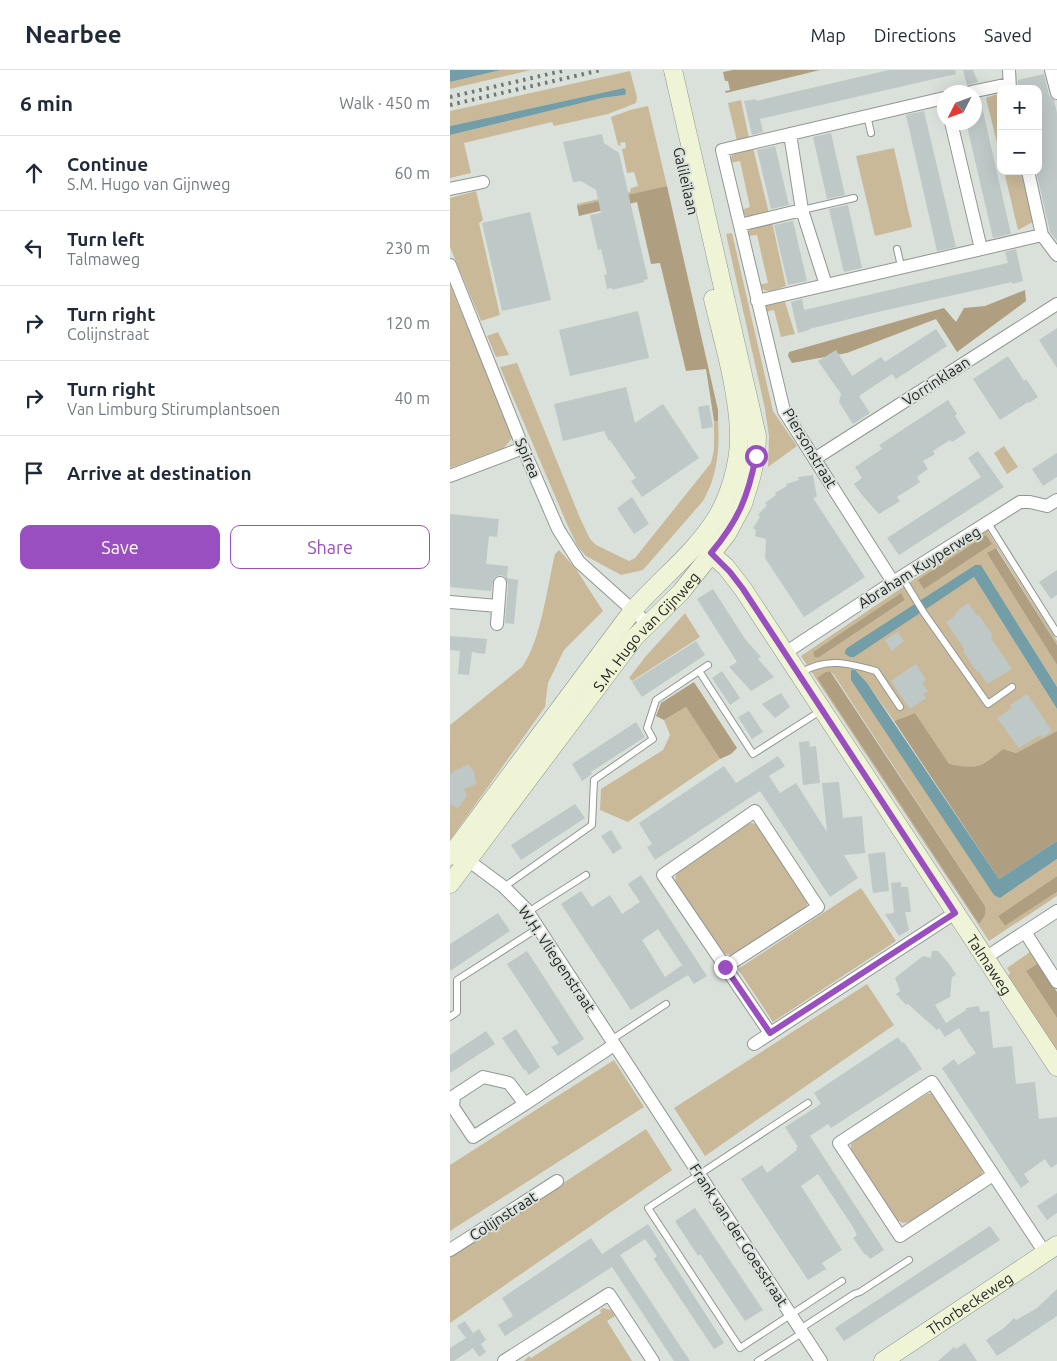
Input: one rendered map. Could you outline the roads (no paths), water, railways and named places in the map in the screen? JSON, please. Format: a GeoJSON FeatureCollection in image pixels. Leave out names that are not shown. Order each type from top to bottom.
{"type":"FeatureCollection","features":[{"type":"Feature","properties":{"kind":"street","name":"Galileïlaan"},"geometry":{"type":"LineString","coordinates":[[661,70],[718,291]]}},
{"type":"Feature","properties":{"kind":"street","name":"Galileïlaan"},"geometry":{"type":"LineString","coordinates":[[673,70],[718,291]]}},
{"type":"Feature","properties":{"kind":"street"},"geometry":{"type":"LineString","coordinates":[[1009,70],[1010,85]]}},
{"type":"Feature","properties":{"kind":"street"},"geometry":{"type":"LineString","coordinates":[[1051,70],[1057,94]]}},
{"type":"Feature","properties":{"kind":"street"},"geometry":{"type":"LineString","coordinates":[[982,91],[997,89]]}},
{"type":"Feature","properties":{"kind":"street","name":"Piersonstraat"},"geometry":{"type":"LineString","coordinates":[[897,579],[784,410],[722,150],[937,100]]}},
{"type":"Feature","properties":{"kind":"street"},"geometry":{"type":"LineString","coordinates":[[953,130],[981,249]]}},
{"type":"Feature","properties":{"kind":"street"},"geometry":{"type":"LineString","coordinates":[[790,134],[802,210],[826,285]]}},
{"type":"Feature","properties":{"kind":"street"},"geometry":{"type":"LineString","coordinates":[[1029,175],[1042,235],[1057,255]]}},
{"type":"Feature","properties":{"kind":"street"},"geometry":{"type":"LineString","coordinates":[[450,189],[483,182]]}},
{"type":"Feature","properties":{"kind":"street"},"geometry":{"type":"LineString","coordinates":[[740,225],[802,210]]}},
{"type":"Feature","properties":{"kind":"street"},"geometry":{"type":"LineString","coordinates":[[757,301],[901,266],[1042,235]]}},
{"type":"Feature","properties":{"kind":"street","name":"Spirea"},"geometry":{"type":"LineString","coordinates":[[450,265],[523,448],[558,529],[574,556],[648,624]]}},
{"type":"Feature","properties":{"kind":"street","name":"S.M. Hugo van Gijnweg"},"geometry":{"type":"LineString","coordinates":[[450,856],[633,610],[649,591],[704,548],[727,534],[743,504],[756,456],[757,436],[718,291]]}},
{"type":"Feature","properties":{"kind":"street","name":"Vorrinklaan"},"geometry":{"type":"LineString","coordinates":[[816,458],[1057,304]]}},
{"type":"Feature","properties":{"kind":"street"},"geometry":{"type":"LineString","coordinates":[[450,476],[523,448]]}},
{"type":"Feature","properties":{"kind":"street","name":"Abraham Kuyperweg"},"geometry":{"type":"LineString","coordinates":[[785,653],[897,579],[988,524],[1020,502],[1048,506],[1057,500]]}},
{"type":"Feature","properties":{"kind":"street","name":"S.M. Hugo van Gijnweg"},"geometry":{"type":"LineString","coordinates":[[450,884],[635,637],[680,592],[704,548]]}},
{"type":"Feature","properties":{"kind":"street","name":"Talmaweg"},"geometry":{"type":"LineString","coordinates":[[704,548],[730,572],[743,589],[1057,1068]]}},
{"type":"Feature","properties":{"kind":"street"},"geometry":{"type":"LineString","coordinates":[[496,624],[500,583]]}},
{"type":"Feature","properties":{"kind":"street"},"geometry":{"type":"LineString","coordinates":[[450,602],[498,606]]}},
{"type":"Feature","properties":{"kind":"street"},"geometry":{"type":"LineString","coordinates":[[725,967],[818,907],[755,811],[663,875],[725,967],[770,1033]]}},
{"type":"Feature","properties":{"kind":"street","name":"W.H. Vliegenstraat"},"geometry":{"type":"LineString","coordinates":[[468,861],[504,887],[528,912],[656,1108]]}},
{"type":"Feature","properties":{"kind":"street"},"geometry":{"type":"LineString","coordinates":[[985,958],[1057,911]]}},
{"type":"Feature","properties":{"kind":"street"},"geometry":{"type":"LineString","coordinates":[[754,1044],[955,913]]}},
{"type":"Feature","properties":{"kind":"street"},"geometry":{"type":"LineString","coordinates":[[1025,932],[1057,982]]}},
{"type":"Feature","properties":{"kind":"street"},"geometry":{"type":"LineString","coordinates":[[525,1104],[509,1083],[483,1077],[454,1096],[453,1106],[474,1138],[525,1104],[613,1042]]}},
{"type":"Feature","properties":{"kind":"street"},"geometry":{"type":"LineString","coordinates":[[993,1174],[900,1236],[839,1144],[932,1082],[993,1174],[1051,1249]]}},
{"type":"Feature","properties":{"kind":"street","name":"Frank van der Goesstraat"},"geometry":{"type":"LineString","coordinates":[[656,1108],[821,1361]]}},
{"type":"Feature","properties":{"kind":"street","name":"Colijnstraat"},"geometry":{"type":"LineString","coordinates":[[450,1250],[557,1181]]}},
{"type":"Feature","properties":{"kind":"street","name":"Thorbeckeweg"},"geometry":{"type":"LineString","coordinates":[[883,1361],[1051,1249]]}},
{"type":"Feature","properties":{"kind":"street"},"geometry":{"type":"LineString","coordinates":[[507,1360],[609,1294],[653,1361]]}},
{"type":"Feature","properties":{"kind":"lane"},"geometry":{"type":"LineString","coordinates":[[867,115],[871,133]]}},
{"type":"Feature","properties":{"kind":"lane"},"geometry":{"type":"LineString","coordinates":[[802,210],[854,198]]}},
{"type":"Feature","properties":{"kind":"lane"},"geometry":{"type":"LineString","coordinates":[[898,249],[901,266]]}},
{"type":"Feature","properties":{"kind":"lane"},"geometry":{"type":"LineString","coordinates":[[988,524],[1057,633]]}},
{"type":"Feature","properties":{"kind":"lane"},"geometry":{"type":"LineString","coordinates":[[897,579],[917,601],[988,704],[1012,687]]}},
{"type":"Feature","properties":{"kind":"lane"},"geometry":{"type":"LineString","coordinates":[[798,674],[810,667],[830,662],[850,664],[876,671],[900,707]]}},
{"type":"Feature","properties":{"kind":"lane"},"geometry":{"type":"LineString","coordinates":[[504,887],[592,825],[594,780],[653,739],[647,728],[656,700],[708,665]]}},
{"type":"Feature","properties":{"kind":"lane"},"geometry":{"type":"LineString","coordinates":[[699,671],[753,754],[822,710]]}},
{"type":"Feature","properties":{"kind":"lane"},"geometry":{"type":"LineString","coordinates":[[528,912],[586,875]]}},
{"type":"Feature","properties":{"kind":"lane"},"geometry":{"type":"LineString","coordinates":[[450,1016],[457,1012],[457,980],[538,928]]}},
{"type":"Feature","properties":{"kind":"lane"},"geometry":{"type":"LineString","coordinates":[[613,1042],[666,1004]]}},
{"type":"Feature","properties":{"kind":"lane"},"geometry":{"type":"LineString","coordinates":[[808,1103],[648,1208],[740,1348],[842,1281]]}},
{"type":"Feature","properties":{"kind":"lane"},"geometry":{"type":"LineString","coordinates":[[758,1361],[854,1294],[909,1260]]}},
{"type":"Feature","properties":{"kind":"water"},"geometry":{"type":"Polygon","coordinates":[[[450,70],[501,70],[450,82],[450,70]]]}},
{"type":"Feature","properties":{"kind":"water"},"geometry":{"type":"Polygon","coordinates":[[[624,88],[626,91],[625,95],[602,98],[450,135],[450,126],[624,88]]]}},
{"type":"Feature","properties":{"kind":"water"},"geometry":{"type":"Polygon","coordinates":[[[975,565],[981,565],[1057,687],[1057,709],[974,577],[854,657],[845,654],[847,648],[975,565]]]}},
{"type":"Feature","properties":{"kind":"water"},"geometry":{"type":"Polygon","coordinates":[[[851,670],[855,670],[867,683],[999,879],[1057,841],[1057,859],[1000,898],[994,895],[851,680],[851,670]]]}},
{"type":"Feature","properties":{"kind":"railway"},"geometry":{"type":"LineString","coordinates":[[450,97],[566,70]]}},
{"type":"Feature","properties":{"kind":"railway"},"geometry":{"type":"LineString","coordinates":[[450,105],[601,70]]}}]}
